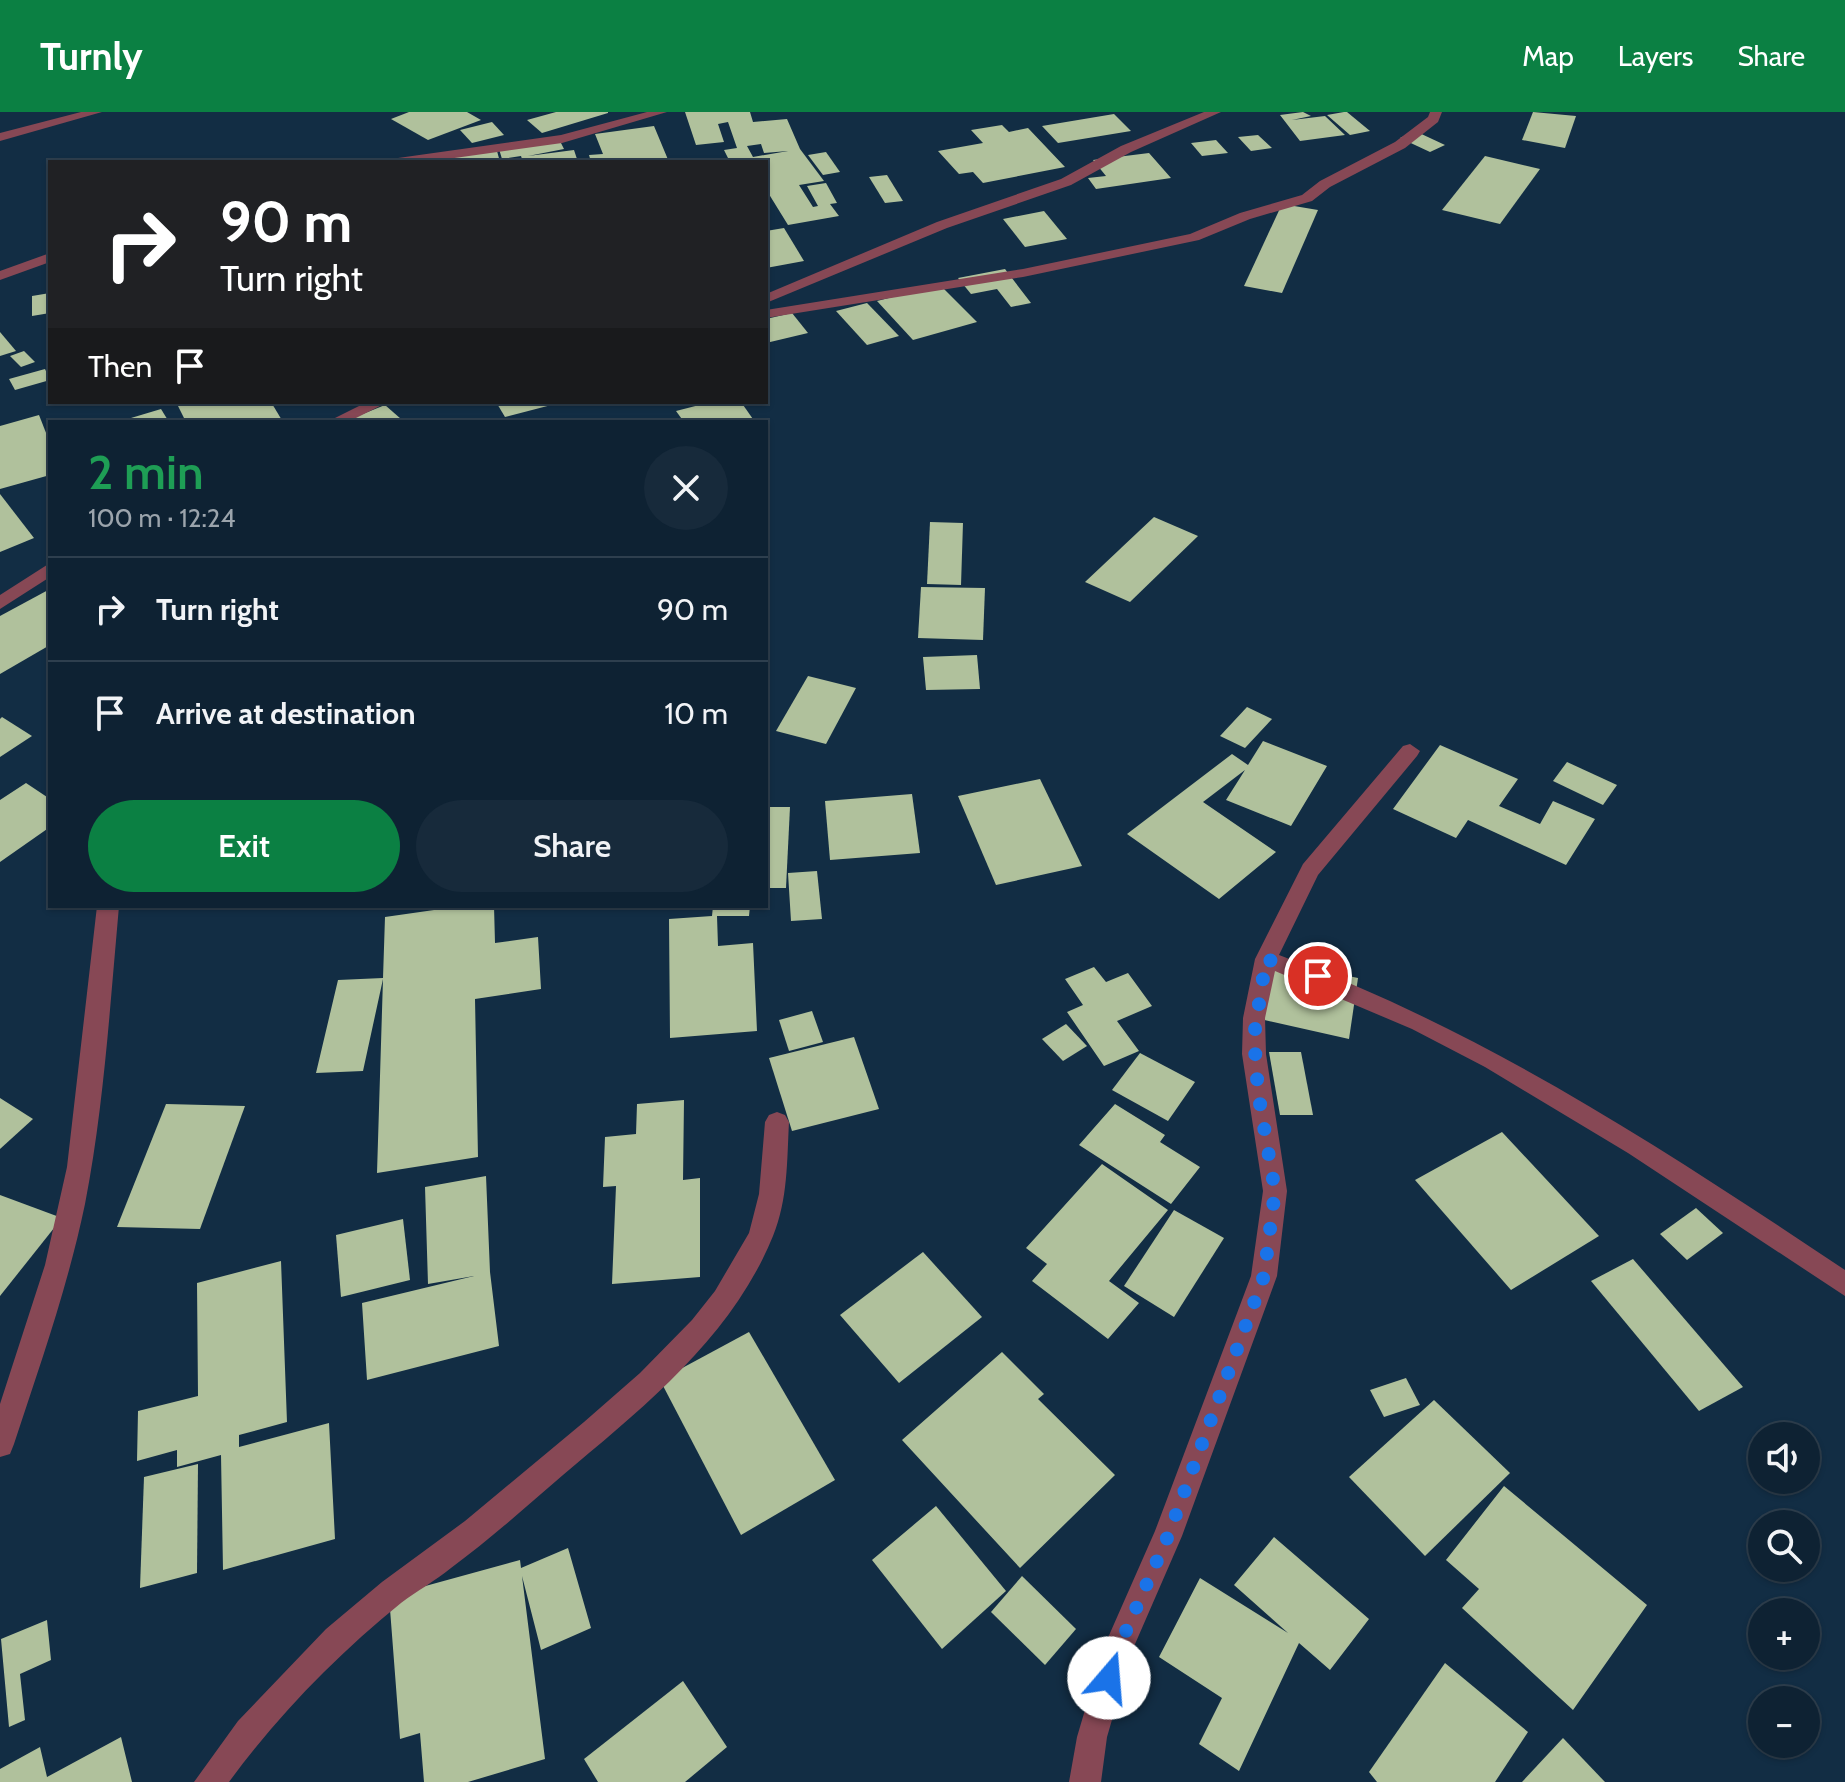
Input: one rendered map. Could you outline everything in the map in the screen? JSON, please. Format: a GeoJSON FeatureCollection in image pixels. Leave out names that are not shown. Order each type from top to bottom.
{"type":"FeatureCollection","features":[{"type":"Feature","properties":{"kind":"street"},"geometry":{"type":"LineString","coordinates":[[0,137],[96,112]]}},
{"type":"Feature","properties":{"kind":"street"},"geometry":{"type":"LineString","coordinates":[[412,160],[562,139],[661,112]]}},
{"type":"Feature","properties":{"kind":"street"},"geometry":{"type":"LineString","coordinates":[[768,298],[942,225],[1066,182],[1137,144],[1215,112]]}},
{"type":"Feature","properties":{"kind":"street"},"geometry":{"type":"LineString","coordinates":[[768,314],[1023,273],[1194,237],[1245,216],[1307,198],[1325,184],[1400,145],[1434,119],[1436,112]]}},
{"type":"Feature","properties":{"kind":"street"},"geometry":{"type":"LineString","coordinates":[[0,276],[48,258]]}},
{"type":"Feature","properties":{"kind":"street"},"geometry":{"type":"LineString","coordinates":[[340,420],[376,404]]}},
{"type":"Feature","properties":{"kind":"street"},"geometry":{"type":"LineString","coordinates":[[0,603],[48,570]]}},
{"type":"Feature","properties":{"kind":"street"},"geometry":{"type":"LineString","coordinates":[[1085,1782],[1092,1737],[1118,1649],[1168,1536],[1264,1276],[1275,1191],[1258,1092],[1254,1018],[1266,959],[1310,870],[1410,751]]}},
{"type":"Feature","properties":{"kind":"street"},"geometry":{"type":"LineString","coordinates":[[0,1444],[35,1339],[72,1204],[90,1087],[108,908]]}},
{"type":"Feature","properties":{"kind":"street"},"geometry":{"type":"LineString","coordinates":[[1266,959],[1385,1003],[1531,1079],[1845,1284]]}},
{"type":"Feature","properties":{"kind":"street"},"geometry":{"type":"LineString","coordinates":[[210,1782],[252,1726],[343,1632],[388,1595],[443,1558],[650,1384],[699,1331],[728,1296],[762,1234],[773,1183],[777,1122]]}},
{"type":"Feature","properties":{"kind":"building"},"geometry":{"type":"Polygon","coordinates":[[[409,112],[467,112],[481,120],[428,140],[391,119],[409,112]]]}},
{"type":"Feature","properties":{"kind":"building"},"geometry":{"type":"Polygon","coordinates":[[[556,112],[608,113],[542,133],[527,120],[556,112]]]}},
{"type":"Feature","properties":{"kind":"building"},"geometry":{"type":"Polygon","coordinates":[[[685,112],[750,112],[753,122],[787,119],[800,149],[824,181],[799,185],[813,207],[818,206],[807,186],[826,183],[837,203],[830,204],[839,216],[788,225],[768,193],[768,160],[729,160],[724,150],[737,148],[728,122],[718,124],[724,142],[696,145],[685,112]],[[761,144],[747,146],[753,157],[788,151],[764,153],[761,144]]]}},
{"type":"Feature","properties":{"kind":"building"},"geometry":{"type":"Polygon","coordinates":[[[1303,112],[1311,116],[1292,120],[1325,116],[1345,135],[1300,141],[1280,115],[1303,112]]]}},
{"type":"Feature","properties":{"kind":"building"},"geometry":{"type":"Polygon","coordinates":[[[1347,112],[1370,131],[1350,135],[1327,115],[1347,112]]]}},
{"type":"Feature","properties":{"kind":"building"},"geometry":{"type":"Polygon","coordinates":[[[1533,112],[1576,116],[1565,148],[1522,140],[1533,112]]]}},
{"type":"Feature","properties":{"kind":"building"},"geometry":{"type":"Polygon","coordinates":[[[1114,114],[1131,131],[1058,143],[1042,126],[1114,114]]]}},
{"type":"Feature","properties":{"kind":"building"},"geometry":{"type":"Polygon","coordinates":[[[492,122],[504,135],[472,143],[460,130],[492,122]]]}},
{"type":"Feature","properties":{"kind":"building"},"geometry":{"type":"Polygon","coordinates":[[[1002,125],[1009,132],[1028,128],[1065,167],[983,183],[973,172],[959,174],[938,151],[983,143],[971,130],[1002,125]]]}},
{"type":"Feature","properties":{"kind":"building"},"geometry":{"type":"Polygon","coordinates":[[[654,126],[668,160],[590,160],[589,155],[603,154],[595,134],[654,126]]]}},
{"type":"Feature","properties":{"kind":"building"},"geometry":{"type":"Polygon","coordinates":[[[1415,131],[1445,145],[1430,152],[1400,138],[1415,131]]]}},
{"type":"Feature","properties":{"kind":"building"},"geometry":{"type":"Polygon","coordinates":[[[1258,135],[1272,148],[1251,151],[1238,137],[1258,135]]]}},
{"type":"Feature","properties":{"kind":"building"},"geometry":{"type":"Polygon","coordinates":[[[559,139],[564,149],[528,156],[574,150],[577,160],[522,160],[521,156],[502,159],[499,149],[559,139]]]}},
{"type":"Feature","properties":{"kind":"building"},"geometry":{"type":"Polygon","coordinates":[[[1216,140],[1228,153],[1202,156],[1191,143],[1216,140]]]}},
{"type":"Feature","properties":{"kind":"building"},"geometry":{"type":"Polygon","coordinates":[[[497,151],[499,160],[454,160],[431,159],[497,151]]]}},
{"type":"Feature","properties":{"kind":"building"},"geometry":{"type":"Polygon","coordinates":[[[826,152],[840,172],[823,175],[808,155],[826,152]]]}},
{"type":"Feature","properties":{"kind":"building"},"geometry":{"type":"Polygon","coordinates":[[[1149,153],[1171,178],[1096,189],[1088,178],[1106,176],[1093,160],[1149,153]]]}},
{"type":"Feature","properties":{"kind":"building"},"geometry":{"type":"Polygon","coordinates":[[[1485,156],[1540,169],[1500,224],[1442,210],[1485,156]]]}},
{"type":"Feature","properties":{"kind":"building"},"geometry":{"type":"Polygon","coordinates":[[[887,175],[903,201],[885,203],[869,177],[887,175]]]}},
{"type":"Feature","properties":{"kind":"building"},"geometry":{"type":"Polygon","coordinates":[[[1282,204],[1318,210],[1282,293],[1244,286],[1282,204]]]}},
{"type":"Feature","properties":{"kind":"building"},"geometry":{"type":"Polygon","coordinates":[[[1044,211],[1067,239],[1025,247],[1003,219],[1044,211]]]}},
{"type":"Feature","properties":{"kind":"building"},"geometry":{"type":"Polygon","coordinates":[[[784,228],[804,261],[768,268],[768,231],[784,228]]]}},
{"type":"Feature","properties":{"kind":"building"},"geometry":{"type":"Polygon","coordinates":[[[1005,269],[1031,303],[1011,307],[997,289],[971,294],[958,278],[1005,269]]]}},
{"type":"Feature","properties":{"kind":"building"},"geometry":{"type":"Polygon","coordinates":[[[940,285],[977,322],[913,340],[877,301],[940,285]]]}},
{"type":"Feature","properties":{"kind":"building"},"geometry":{"type":"Polygon","coordinates":[[[48,293],[48,313],[32,316],[32,296],[48,293]]]}},
{"type":"Feature","properties":{"kind":"building"},"geometry":{"type":"Polygon","coordinates":[[[867,303],[899,336],[867,345],[836,311],[867,303]]]}},
{"type":"Feature","properties":{"kind":"building"},"geometry":{"type":"Polygon","coordinates":[[[792,313],[808,333],[768,343],[768,319],[792,313]]]}},
{"type":"Feature","properties":{"kind":"building"},"geometry":{"type":"Polygon","coordinates":[[[0,332],[16,351],[0,356],[0,332]]]}},
{"type":"Feature","properties":{"kind":"building"},"geometry":{"type":"Polygon","coordinates":[[[24,351],[35,362],[21,367],[10,356],[24,351]]]}},
{"type":"Feature","properties":{"kind":"building"},"geometry":{"type":"Polygon","coordinates":[[[45,369],[48,376],[48,381],[15,390],[9,379],[45,369]]]}},
{"type":"Feature","properties":{"kind":"building"},"geometry":{"type":"Polygon","coordinates":[[[177,404],[272,404],[282,420],[185,420],[177,404]]]}},
{"type":"Feature","properties":{"kind":"building"},"geometry":{"type":"Polygon","coordinates":[[[497,404],[555,404],[505,417],[497,404]]]}},
{"type":"Feature","properties":{"kind":"building"},"geometry":{"type":"Polygon","coordinates":[[[703,404],[742,404],[754,420],[683,420],[676,411],[703,404]]]}},
{"type":"Feature","properties":{"kind":"building"},"geometry":{"type":"Polygon","coordinates":[[[385,405],[401,419],[382,420],[348,420],[385,405]]]}},
{"type":"Feature","properties":{"kind":"building"},"geometry":{"type":"Polygon","coordinates":[[[161,409],[168,420],[124,420],[161,409]]]}},
{"type":"Feature","properties":{"kind":"building"},"geometry":{"type":"Polygon","coordinates":[[[39,415],[48,438],[48,476],[0,489],[0,426],[39,415]]]}},
{"type":"Feature","properties":{"kind":"building"},"geometry":{"type":"Polygon","coordinates":[[[0,494],[34,538],[0,552],[0,494]]]}},
{"type":"Feature","properties":{"kind":"building"},"geometry":{"type":"Polygon","coordinates":[[[1154,517],[1198,536],[1130,602],[1085,582],[1154,517]]]}},
{"type":"Feature","properties":{"kind":"building"},"geometry":{"type":"Polygon","coordinates":[[[930,522],[963,523],[961,585],[927,584],[930,522]]]}},
{"type":"Feature","properties":{"kind":"building"},"geometry":{"type":"Polygon","coordinates":[[[921,587],[985,588],[983,640],[918,638],[921,587]]]}},
{"type":"Feature","properties":{"kind":"building"},"geometry":{"type":"Polygon","coordinates":[[[48,590],[48,646],[0,674],[0,616],[48,590]]]}},
{"type":"Feature","properties":{"kind":"building"},"geometry":{"type":"Polygon","coordinates":[[[977,655],[980,689],[926,690],[923,657],[977,655]]]}},
{"type":"Feature","properties":{"kind":"building"},"geometry":{"type":"Polygon","coordinates":[[[808,676],[856,688],[826,744],[776,731],[808,676]]]}},
{"type":"Feature","properties":{"kind":"building"},"geometry":{"type":"Polygon","coordinates":[[[1247,707],[1272,719],[1245,748],[1220,736],[1247,707]]]}},
{"type":"Feature","properties":{"kind":"building"},"geometry":{"type":"Polygon","coordinates":[[[2,717],[32,736],[0,757],[0,719],[2,717]]]}},
{"type":"Feature","properties":{"kind":"building"},"geometry":{"type":"Polygon","coordinates":[[[1263,741],[1327,766],[1291,826],[1226,800],[1245,770],[1203,802],[1276,852],[1219,899],[1127,834],[1232,754],[1248,765],[1263,741]]]}},
{"type":"Feature","properties":{"kind":"building"},"geometry":{"type":"Polygon","coordinates":[[[1440,745],[1518,779],[1499,806],[1540,824],[1553,801],[1595,819],[1566,865],[1468,820],[1456,838],[1393,809],[1440,745]]]}},
{"type":"Feature","properties":{"kind":"building"},"geometry":{"type":"Polygon","coordinates":[[[1567,762],[1617,785],[1603,805],[1553,781],[1567,762]]]}},
{"type":"Feature","properties":{"kind":"building"},"geometry":{"type":"Polygon","coordinates":[[[1040,779],[1082,866],[996,885],[958,796],[1040,779]]]}},
{"type":"Feature","properties":{"kind":"building"},"geometry":{"type":"Polygon","coordinates":[[[26,783],[48,798],[48,828],[0,862],[0,800],[26,783]]]}},
{"type":"Feature","properties":{"kind":"building"},"geometry":{"type":"Polygon","coordinates":[[[912,794],[920,853],[830,860],[825,801],[912,794]]]}},
{"type":"Feature","properties":{"kind":"building"},"geometry":{"type":"Polygon","coordinates":[[[768,807],[790,807],[786,888],[768,888],[768,807]]]}},
{"type":"Feature","properties":{"kind":"building"},"geometry":{"type":"Polygon","coordinates":[[[817,871],[822,919],[791,921],[788,873],[817,871]]]}},
{"type":"Feature","properties":{"kind":"building"},"geometry":{"type":"Polygon","coordinates":[[[448,908],[494,908],[495,943],[538,937],[541,989],[475,999],[478,1157],[377,1173],[383,979],[363,1071],[316,1073],[338,980],[383,978],[385,917],[448,908]]]}},
{"type":"Feature","properties":{"kind":"building"},"geometry":{"type":"Polygon","coordinates":[[[713,908],[750,908],[749,916],[717,916],[718,946],[753,943],[757,1031],[670,1038],[669,919],[712,916],[713,908]]]}},
{"type":"Feature","properties":{"kind":"building"},"geometry":{"type":"Polygon","coordinates":[[[1271,960],[1358,978],[1349,1039],[1260,1019],[1271,960]]]}},
{"type":"Feature","properties":{"kind":"building"},"geometry":{"type":"Polygon","coordinates":[[[1094,967],[1106,982],[1128,973],[1152,1006],[1117,1021],[1139,1051],[1104,1066],[1067,1012],[1083,1005],[1065,979],[1094,967]]]}},
{"type":"Feature","properties":{"kind":"building"},"geometry":{"type":"Polygon","coordinates":[[[812,1011],[823,1042],[789,1051],[779,1020],[812,1011]]]}},
{"type":"Feature","properties":{"kind":"building"},"geometry":{"type":"Polygon","coordinates":[[[1066,1024],[1087,1046],[1063,1061],[1042,1039],[1066,1024]]]}},
{"type":"Feature","properties":{"kind":"building"},"geometry":{"type":"Polygon","coordinates":[[[854,1037],[879,1109],[792,1131],[769,1058],[854,1037]]]}},
{"type":"Feature","properties":{"kind":"building"},"geometry":{"type":"Polygon","coordinates":[[[1269,1052],[1301,1052],[1313,1115],[1280,1115],[1269,1052]]]}},
{"type":"Feature","properties":{"kind":"building"},"geometry":{"type":"Polygon","coordinates":[[[1140,1053],[1195,1082],[1168,1121],[1112,1090],[1140,1053]]]}},
{"type":"Feature","properties":{"kind":"building"},"geometry":{"type":"Polygon","coordinates":[[[0,1098],[33,1119],[0,1149],[0,1098]]]}},
{"type":"Feature","properties":{"kind":"building"},"geometry":{"type":"Polygon","coordinates":[[[684,1100],[683,1180],[700,1178],[700,1277],[612,1284],[616,1186],[603,1187],[605,1137],[636,1134],[637,1104],[684,1100]]]}},
{"type":"Feature","properties":{"kind":"building"},"geometry":{"type":"Polygon","coordinates":[[[166,1104],[245,1106],[200,1229],[117,1227],[166,1104]]]}},
{"type":"Feature","properties":{"kind":"building"},"geometry":{"type":"Polygon","coordinates":[[[1115,1104],[1165,1135],[1160,1142],[1200,1167],[1171,1204],[1079,1145],[1115,1104]]]}},
{"type":"Feature","properties":{"kind":"building"},"geometry":{"type":"Polygon","coordinates":[[[1502,1132],[1599,1236],[1511,1290],[1415,1180],[1502,1132]]]}},
{"type":"Feature","properties":{"kind":"building"},"geometry":{"type":"Polygon","coordinates":[[[1102,1164],[1168,1210],[1109,1281],[1139,1303],[1108,1339],[1032,1281],[1047,1264],[1026,1248],[1102,1164]]]}},
{"type":"Feature","properties":{"kind":"building"},"geometry":{"type":"Polygon","coordinates":[[[486,1176],[490,1272],[499,1346],[367,1380],[362,1303],[474,1276],[428,1284],[425,1187],[486,1176]]]}},
{"type":"Feature","properties":{"kind":"building"},"geometry":{"type":"Polygon","coordinates":[[[0,1195],[62,1218],[0,1296],[0,1195]]]}},
{"type":"Feature","properties":{"kind":"building"},"geometry":{"type":"Polygon","coordinates":[[[1696,1208],[1723,1233],[1687,1260],[1660,1234],[1696,1208]]]}},
{"type":"Feature","properties":{"kind":"building"},"geometry":{"type":"Polygon","coordinates":[[[1174,1210],[1224,1238],[1174,1317],[1124,1286],[1174,1210]]]}},
{"type":"Feature","properties":{"kind":"building"},"geometry":{"type":"Polygon","coordinates":[[[403,1219],[410,1280],[341,1297],[336,1235],[403,1219]]]}},
{"type":"Feature","properties":{"kind":"building"},"geometry":{"type":"Polygon","coordinates":[[[923,1252],[982,1317],[899,1383],[840,1315],[923,1252]]]}},
{"type":"Feature","properties":{"kind":"building"},"geometry":{"type":"Polygon","coordinates":[[[1633,1259],[1743,1387],[1699,1411],[1591,1281],[1633,1259]]]}},
{"type":"Feature","properties":{"kind":"building"},"geometry":{"type":"Polygon","coordinates":[[[281,1261],[287,1422],[239,1435],[239,1447],[329,1423],[335,1539],[223,1570],[221,1455],[177,1467],[177,1450],[137,1461],[138,1411],[198,1396],[197,1283],[281,1261]]]}},
{"type":"Feature","properties":{"kind":"building"},"geometry":{"type":"Polygon","coordinates":[[[749,1332],[835,1480],[741,1535],[660,1380],[749,1332]]]}},
{"type":"Feature","properties":{"kind":"building"},"geometry":{"type":"Polygon","coordinates":[[[1002,1352],[1044,1394],[1038,1399],[1115,1475],[1020,1568],[902,1440],[1002,1352]]]}},
{"type":"Feature","properties":{"kind":"building"},"geometry":{"type":"Polygon","coordinates":[[[1406,1378],[1420,1405],[1384,1417],[1370,1390],[1406,1378]]]}},
{"type":"Feature","properties":{"kind":"building"},"geometry":{"type":"Polygon","coordinates":[[[1434,1400],[1510,1473],[1425,1556],[1349,1477],[1434,1400]]]}},
{"type":"Feature","properties":{"kind":"building"},"geometry":{"type":"Polygon","coordinates":[[[198,1464],[197,1573],[140,1588],[144,1477],[198,1464]]]}},
{"type":"Feature","properties":{"kind":"building"},"geometry":{"type":"Polygon","coordinates":[[[1504,1486],[1647,1605],[1573,1710],[1462,1608],[1479,1589],[1446,1560],[1504,1486]]]}},
{"type":"Feature","properties":{"kind":"building"},"geometry":{"type":"Polygon","coordinates":[[[936,1506],[1006,1591],[942,1649],[872,1560],[936,1506]]]}},
{"type":"Feature","properties":{"kind":"building"},"geometry":{"type":"Polygon","coordinates":[[[1274,1537],[1369,1619],[1330,1670],[1299,1643],[1239,1771],[1199,1744],[1222,1698],[1159,1657],[1200,1578],[1288,1633],[1234,1585],[1274,1537]]]}},
{"type":"Feature","properties":{"kind":"building"},"geometry":{"type":"Polygon","coordinates":[[[568,1548],[591,1628],[541,1650],[522,1576],[545,1759],[468,1782],[424,1782],[420,1733],[400,1739],[389,1596],[520,1560],[521,1568],[568,1548]]]}},
{"type":"Feature","properties":{"kind":"building"},"geometry":{"type":"Polygon","coordinates":[[[1022,1576],[1076,1629],[1045,1665],[991,1612],[1022,1576]]]}},
{"type":"Feature","properties":{"kind":"building"},"geometry":{"type":"Polygon","coordinates":[[[47,1620],[51,1660],[20,1674],[25,1720],[9,1727],[1,1639],[47,1620]]]}},
{"type":"Feature","properties":{"kind":"building"},"geometry":{"type":"Polygon","coordinates":[[[1445,1663],[1528,1732],[1495,1782],[1377,1782],[1369,1772],[1445,1663]]]}},
{"type":"Feature","properties":{"kind":"building"},"geometry":{"type":"Polygon","coordinates":[[[683,1681],[727,1747],[685,1782],[598,1782],[584,1759],[683,1681]]]}},
{"type":"Feature","properties":{"kind":"building"},"geometry":{"type":"Polygon","coordinates":[[[121,1737],[132,1782],[0,1782],[0,1769],[40,1747],[47,1777],[121,1737]]]}},
{"type":"Feature","properties":{"kind":"building"},"geometry":{"type":"Polygon","coordinates":[[[1563,1738],[1605,1782],[1522,1782],[1563,1738]]]}},
{"type":"Feature","properties":{"kind":"route"},"geometry":{"type":"LineString","coordinates":[[1109,1678],[1118,1649],[1168,1536],[1264,1276],[1275,1191],[1258,1092],[1254,1018],[1266,959],[1318,976]]}}]}
